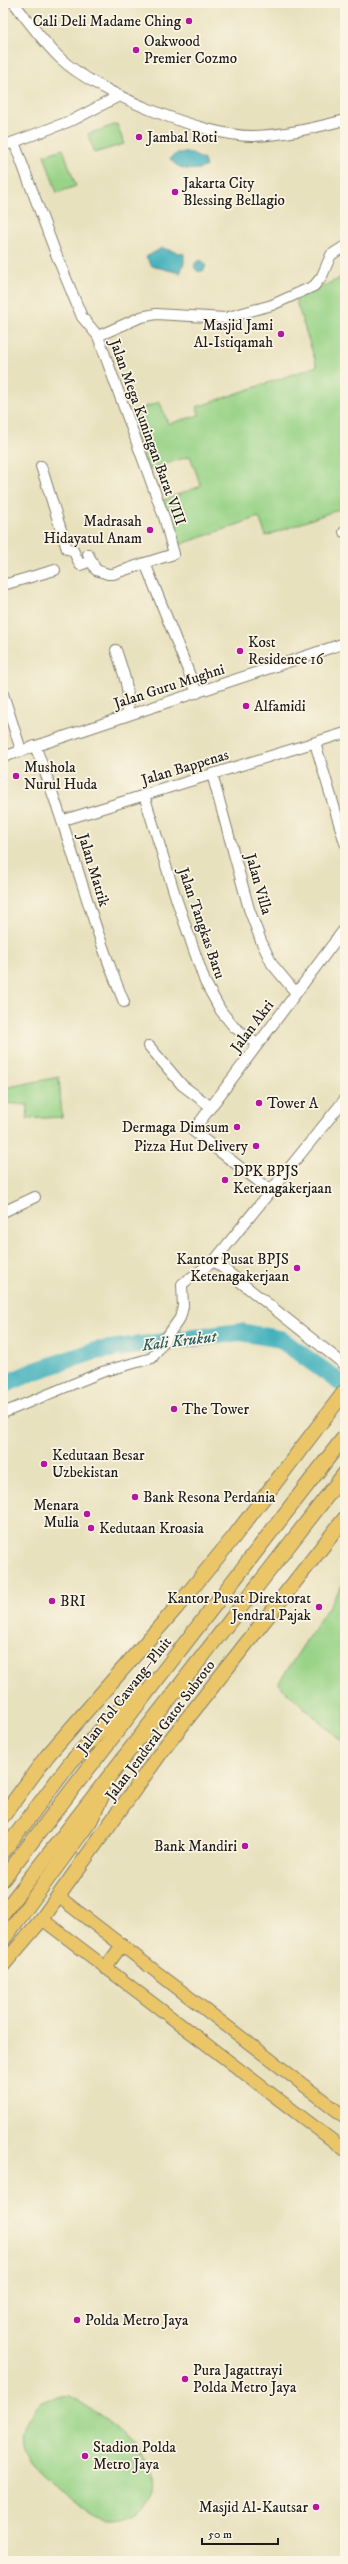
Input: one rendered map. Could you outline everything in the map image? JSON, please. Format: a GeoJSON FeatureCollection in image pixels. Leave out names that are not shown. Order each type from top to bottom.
{"type":"FeatureCollection","features":[{"type":"Feature","properties":{"kind":"highway"},"geometry":{"type":"LineString","coordinates":[[3,1816],[49,1754],[176,1608],[342,1395]]}},
{"type":"Feature","properties":{"kind":"highway","name":"Jalan Tol Cawang–Pluit"},"geometry":{"type":"LineString","coordinates":[[3,1879],[345,1436]]}},
{"type":"Feature","properties":{"kind":"highway"},"geometry":{"type":"LineString","coordinates":[[3,1913],[345,1473]]}},
{"type":"Feature","properties":{"kind":"highway","name":"Jalan Jenderal Gatot Subroto"},"geometry":{"type":"LineString","coordinates":[[3,1965],[59,1897],[164,1748],[345,1518]]}},
{"type":"Feature","properties":{"kind":"highway"},"geometry":{"type":"LineString","coordinates":[[3,1852],[71,1762],[197,1626]]}},
{"type":"Feature","properties":{"kind":"highway"},"geometry":{"type":"LineString","coordinates":[[3,1940],[90,1821],[119,1764]]}},
{"type":"Feature","properties":{"kind":"main road"},"geometry":{"type":"LineString","coordinates":[[59,1897],[345,2117]]}},
{"type":"Feature","properties":{"kind":"main road"},"geometry":{"type":"LineString","coordinates":[[42,1919],[344,2149]]}},
{"type":"Feature","properties":{"kind":"main road"},"geometry":{"type":"LineString","coordinates":[[105,1968],[122,1945]]}},
{"type":"Feature","properties":{"kind":"street"},"geometry":{"type":"LineString","coordinates":[[14,3],[40,37],[61,59],[119,96],[203,127],[251,136],[291,134],[345,120]]}},
{"type":"Feature","properties":{"kind":"street"},"geometry":{"type":"LineString","coordinates":[[3,146],[73,120],[119,96]]}},
{"type":"Feature","properties":{"kind":"street","name":"Jalan Mega Kuningan Barat VIII"},"geometry":{"type":"LineString","coordinates":[[14,142],[56,254],[82,317],[98,336],[164,517],[174,554],[145,563]]}},
{"type":"Feature","properties":{"kind":"street"},"geometry":{"type":"LineString","coordinates":[[98,336],[142,317],[156,314],[225,318],[272,305],[314,286],[322,276],[331,255],[345,246]]}},
{"type":"Feature","properties":{"kind":"street"},"geometry":{"type":"LineString","coordinates":[[41,466],[67,549],[73,550],[80,564],[89,557],[96,570],[108,574],[145,563],[197,693]]}},
{"type":"Feature","properties":{"kind":"street"},"geometry":{"type":"LineString","coordinates":[[3,585],[55,570]]}},
{"type":"Feature","properties":{"kind":"street","name":"Jalan Guru Mughni"},"geometry":{"type":"LineString","coordinates":[[3,757],[345,642]]}},
{"type":"Feature","properties":{"kind":"street"},"geometry":{"type":"LineString","coordinates":[[116,650],[127,685],[130,703],[126,716]]}},
{"type":"Feature","properties":{"kind":"street"},"geometry":{"type":"LineString","coordinates":[[3,694],[21,750]]}},
{"type":"Feature","properties":{"kind":"street","name":"Jalan Bappenas"},"geometry":{"type":"LineString","coordinates":[[64,820],[345,733]]}},
{"type":"Feature","properties":{"kind":"street"},"geometry":{"type":"LineString","coordinates":[[315,742],[345,843]]}},
{"type":"Feature","properties":{"kind":"street","name":"Jalan Matrik"},"geometry":{"type":"LineString","coordinates":[[35,746],[64,820],[93,919],[124,1002]]}},
{"type":"Feature","properties":{"kind":"street","name":"Jalan Villa"},"geometry":{"type":"LineString","coordinates":[[212,774],[249,909],[261,941],[272,964],[296,993]]}},
{"type":"Feature","properties":{"kind":"street","name":"Jalan Tangkas Baru"},"geometry":{"type":"LineString","coordinates":[[144,795],[176,898],[205,982],[221,1011],[234,1027],[258,1044]]}},
{"type":"Feature","properties":{"kind":"street"},"geometry":{"type":"LineString","coordinates":[[344,929],[336,939],[345,947]]}},
{"type":"Feature","properties":{"kind":"street","name":"Jalan Akri"},"geometry":{"type":"LineString","coordinates":[[271,1191],[193,1131],[336,939]]}},
{"type":"Feature","properties":{"kind":"street"},"geometry":{"type":"LineString","coordinates":[[149,1046],[182,1085],[211,1107]]}},
{"type":"Feature","properties":{"kind":"street"},"geometry":{"type":"LineString","coordinates":[[3,1413],[102,1372],[152,1358],[180,1318],[182,1307],[182,1284],[214,1261],[345,1099]]}},
{"type":"Feature","properties":{"kind":"street"},"geometry":{"type":"LineString","coordinates":[[3,1212],[35,1197]]}},
{"type":"Feature","properties":{"kind":"street"},"geometry":{"type":"LineString","coordinates":[[214,1261],[345,1365]]}},
{"type":"Feature","properties":{"kind":"green space"},"geometry":{"type":"Polygon","coordinates":[[[117,124],[124,144],[94,153],[88,134],[117,124]]]}},
{"type":"Feature","properties":{"kind":"green space"},"geometry":{"type":"Polygon","coordinates":[[[63,149],[76,186],[57,193],[44,155],[63,149]]]}},
{"type":"Feature","properties":{"kind":"green space"},"geometry":{"type":"Polygon","coordinates":[[[345,270],[345,507],[266,536],[259,517],[179,545],[161,501],[201,486],[190,456],[148,470],[128,413],[160,402],[168,424],[199,415],[197,407],[317,366],[295,298],[339,279],[345,270]]]}},
{"type":"Feature","properties":{"kind":"green space"},"geometry":{"type":"Polygon","coordinates":[[[59,1077],[62,1117],[27,1119],[28,1105],[3,1103],[3,1088],[59,1077]]]}},
{"type":"Feature","properties":{"kind":"green space"},"geometry":{"type":"Polygon","coordinates":[[[345,1581],[345,1744],[278,1684],[345,1581]]]}},
{"type":"Feature","properties":{"kind":"green space","name":"Stadion Polda Metro Jaya"},"geometry":{"type":"Polygon","coordinates":[[[67,2395],[108,2421],[136,2447],[146,2461],[152,2475],[153,2489],[144,2505],[131,2515],[121,2519],[109,2520],[90,2514],[44,2477],[35,2468],[24,2452],[24,2429],[35,2408],[41,2403],[50,2399],[67,2395]]]}},
{"type":"Feature","properties":{"kind":"water"},"geometry":{"type":"Polygon","coordinates":[[[178,153],[190,153],[204,160],[206,166],[192,170],[181,168],[170,158],[178,153]]]}},
{"type":"Feature","properties":{"kind":"water"},"geometry":{"type":"Polygon","coordinates":[[[162,248],[184,254],[184,263],[180,273],[152,266],[146,257],[162,248]]]}},
{"type":"Feature","properties":{"kind":"water"},"geometry":{"type":"Polygon","coordinates":[[[198,261],[202,261],[204,262],[204,270],[198,271],[195,268],[195,264],[198,261]]]}},
{"type":"Feature","properties":{"kind":"waterway","name":"Kali Krukut"},"geometry":{"type":"LineString","coordinates":[[3,1385],[35,1371],[95,1351],[240,1332],[280,1339],[345,1386]]}},
{"type":"Feature","properties":{"kind":"place","name":"Cali Deli Madame Ching"},"geometry":{"type":"Point","coordinates":[189,21]}},
{"type":"Feature","properties":{"kind":"place","name":"Oakwood Premier Cozmo"},"geometry":{"type":"Point","coordinates":[136,50]}},
{"type":"Feature","properties":{"kind":"place","name":"Jambal Roti"},"geometry":{"type":"Point","coordinates":[139,137]}},
{"type":"Feature","properties":{"kind":"place","name":"Jakarta City Blessing Bellagio"},"geometry":{"type":"Point","coordinates":[175,192]}},
{"type":"Feature","properties":{"kind":"place","name":"Masjid Jami Al-Istiqamah"},"geometry":{"type":"Point","coordinates":[281,334]}},
{"type":"Feature","properties":{"kind":"place","name":"Madrasah Hidayatul Anam"},"geometry":{"type":"Point","coordinates":[150,530]}},
{"type":"Feature","properties":{"kind":"place","name":"Kost Residence 16"},"geometry":{"type":"Point","coordinates":[240,651]}},
{"type":"Feature","properties":{"kind":"place","name":"Alfamidi"},"geometry":{"type":"Point","coordinates":[246,706]}},
{"type":"Feature","properties":{"kind":"place","name":"Mushola Nurul Huda"},"geometry":{"type":"Point","coordinates":[16,776]}},
{"type":"Feature","properties":{"kind":"place","name":"Tower A"},"geometry":{"type":"Point","coordinates":[259,1103]}},
{"type":"Feature","properties":{"kind":"place","name":"Dermaga Dimsum"},"geometry":{"type":"Point","coordinates":[237,1127]}},
{"type":"Feature","properties":{"kind":"place","name":"Pizza Hut Delivery"},"geometry":{"type":"Point","coordinates":[256,1146]}},
{"type":"Feature","properties":{"kind":"place","name":"DPK BPJS Ketenagakerjaan"},"geometry":{"type":"Point","coordinates":[225,1180]}},
{"type":"Feature","properties":{"kind":"place","name":"Kantor Pusat BPJS Ketenagakerjaan"},"geometry":{"type":"Point","coordinates":[297,1268]}},
{"type":"Feature","properties":{"kind":"place","name":"The Tower"},"geometry":{"type":"Point","coordinates":[174,1409]}},
{"type":"Feature","properties":{"kind":"place","name":"Kedutaan Besar Uzbekistan"},"geometry":{"type":"Point","coordinates":[44,1464]}},
{"type":"Feature","properties":{"kind":"place","name":"Bank Resona Perdania"},"geometry":{"type":"Point","coordinates":[135,1497]}},
{"type":"Feature","properties":{"kind":"place","name":"Menara Mulia"},"geometry":{"type":"Point","coordinates":[87,1514]}},
{"type":"Feature","properties":{"kind":"place","name":"Kedutaan Kroasia"},"geometry":{"type":"Point","coordinates":[91,1528]}},
{"type":"Feature","properties":{"kind":"place","name":"BRI"},"geometry":{"type":"Point","coordinates":[52,1601]}},
{"type":"Feature","properties":{"kind":"place","name":"Kantor Pusat Direktorat Jendral Pajak"},"geometry":{"type":"Point","coordinates":[319,1607]}},
{"type":"Feature","properties":{"kind":"place","name":"Bank Mandiri"},"geometry":{"type":"Point","coordinates":[245,1846]}},
{"type":"Feature","properties":{"kind":"place","name":"Polda Metro Jaya"},"geometry":{"type":"Point","coordinates":[77,2320]}},
{"type":"Feature","properties":{"kind":"place","name":"Pura Jagattrayi Polda Metro Jaya"},"geometry":{"type":"Point","coordinates":[185,2379]}},
{"type":"Feature","properties":{"kind":"place","name":"Stadion Polda Metro Jaya"},"geometry":{"type":"Point","coordinates":[85,2456]}},
{"type":"Feature","properties":{"kind":"place","name":"Masjid Al-Kautsar"},"geometry":{"type":"Point","coordinates":[316,2507]}}]}
